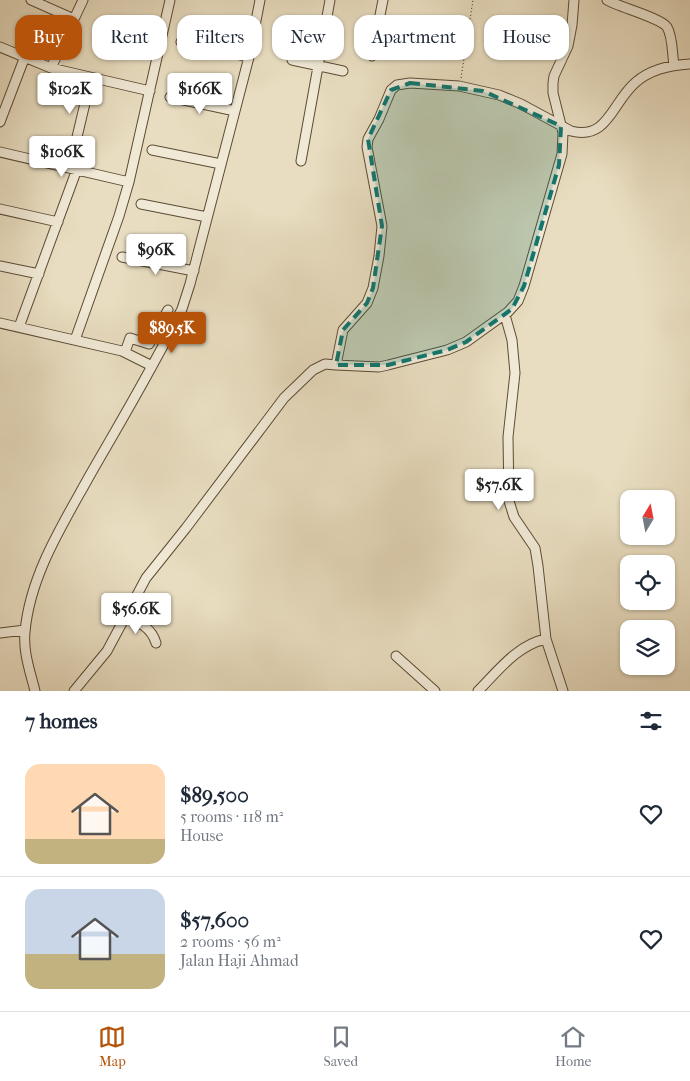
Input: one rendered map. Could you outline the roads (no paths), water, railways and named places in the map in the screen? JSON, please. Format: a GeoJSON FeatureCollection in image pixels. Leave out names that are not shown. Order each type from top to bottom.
{"type":"FeatureCollection","features":[{"type":"Feature","properties":{"kind":"street"},"geometry":{"type":"LineString","coordinates":[[31,0],[65,15]]}},
{"type":"Feature","properties":{"kind":"street"},"geometry":{"type":"LineString","coordinates":[[76,15],[83,0]]}},
{"type":"Feature","properties":{"kind":"street"},"geometry":{"type":"LineString","coordinates":[[75,340],[119,216],[129,182],[170,0]]}},
{"type":"Feature","properties":{"kind":"street"},"geometry":{"type":"LineString","coordinates":[[257,15],[260,0]]}},
{"type":"Feature","properties":{"kind":"street"},"geometry":{"type":"LineString","coordinates":[[301,161],[330,0]]}},
{"type":"Feature","properties":{"kind":"street"},"geometry":{"type":"LineString","coordinates":[[380,15],[383,0]]}},
{"type":"Feature","properties":{"kind":"street"},"geometry":{"type":"LineString","coordinates":[[74,691],[107,650],[146,578],[284,398],[313,370],[325,364],[388,366],[447,350],[466,342],[505,315],[518,301],[562,154],[562,126],[553,93],[553,83],[554,76],[568,46],[574,0]]}},
{"type":"Feature","properties":{"kind":"street"},"geometry":{"type":"LineString","coordinates":[[607,0],[663,23],[667,28],[674,65]]}},
{"type":"Feature","properties":{"kind":"street"},"geometry":{"type":"LineString","coordinates":[[0,47],[15,54]]}},
{"type":"Feature","properties":{"kind":"street"},"geometry":{"type":"LineString","coordinates":[[0,122],[23,60]]}},
{"type":"Feature","properties":{"kind":"street"},"geometry":{"type":"LineString","coordinates":[[29,60],[51,68],[150,91]]}},
{"type":"Feature","properties":{"kind":"street"},"geometry":{"type":"LineString","coordinates":[[51,68],[55,60]]}},
{"type":"Feature","properties":{"kind":"street"},"geometry":{"type":"LineString","coordinates":[[35,691],[25,653],[25,630],[37,582],[56,536],[182,310],[194,271],[248,60]]}},
{"type":"Feature","properties":{"kind":"street"},"geometry":{"type":"LineString","coordinates":[[292,60],[343,71]]}},
{"type":"Feature","properties":{"kind":"street"},"geometry":{"type":"LineString","coordinates":[[336,365],[344,330],[367,303],[373,288],[382,226],[367,147],[368,139],[391,90],[397,85],[410,84],[459,86],[499,95],[578,133],[590,133],[603,124],[627,90],[636,82],[659,68],[690,64]]}},
{"type":"Feature","properties":{"kind":"street"},"geometry":{"type":"LineString","coordinates":[[72,158],[91,78]]}},
{"type":"Feature","properties":{"kind":"street"},"geometry":{"type":"LineString","coordinates":[[170,96],[235,111]]}},
{"type":"Feature","properties":{"kind":"street"},"geometry":{"type":"LineString","coordinates":[[152,150],[221,164]]}},
{"type":"Feature","properties":{"kind":"street"},"geometry":{"type":"LineString","coordinates":[[0,152],[129,182]]}},
{"type":"Feature","properties":{"kind":"street"},"geometry":{"type":"LineString","coordinates":[[19,327],[77,169]]}},
{"type":"Feature","properties":{"kind":"street"},"geometry":{"type":"LineString","coordinates":[[141,204],[207,217]]}},
{"type":"Feature","properties":{"kind":"street"},"geometry":{"type":"LineString","coordinates":[[0,209],[58,222]]}},
{"type":"Feature","properties":{"kind":"street"},"geometry":{"type":"LineString","coordinates":[[122,257],[194,271]]}},
{"type":"Feature","properties":{"kind":"street"},"geometry":{"type":"LineString","coordinates":[[0,266],[39,274]]}},
{"type":"Feature","properties":{"kind":"street"},"geometry":{"type":"LineString","coordinates":[[125,352],[130,338],[149,344],[168,310]]}},
{"type":"Feature","properties":{"kind":"street"},"geometry":{"type":"LineString","coordinates":[[505,315],[512,340],[515,374],[508,437],[509,501],[514,517],[535,548],[546,639],[563,691]]}},
{"type":"Feature","properties":{"kind":"street"},"geometry":{"type":"LineString","coordinates":[[0,323],[125,352],[152,366]]}},
{"type":"Feature","properties":{"kind":"street"},"geometry":{"type":"LineString","coordinates":[[125,619],[134,620],[148,628],[156,643]]}},
{"type":"Feature","properties":{"kind":"street"},"geometry":{"type":"LineString","coordinates":[[0,633],[25,630]]}},
{"type":"Feature","properties":{"kind":"street"},"geometry":{"type":"LineString","coordinates":[[478,691],[520,650],[536,641],[546,639]]}},
{"type":"Feature","properties":{"kind":"street"},"geometry":{"type":"LineString","coordinates":[[396,656],[435,691]]}}]}
